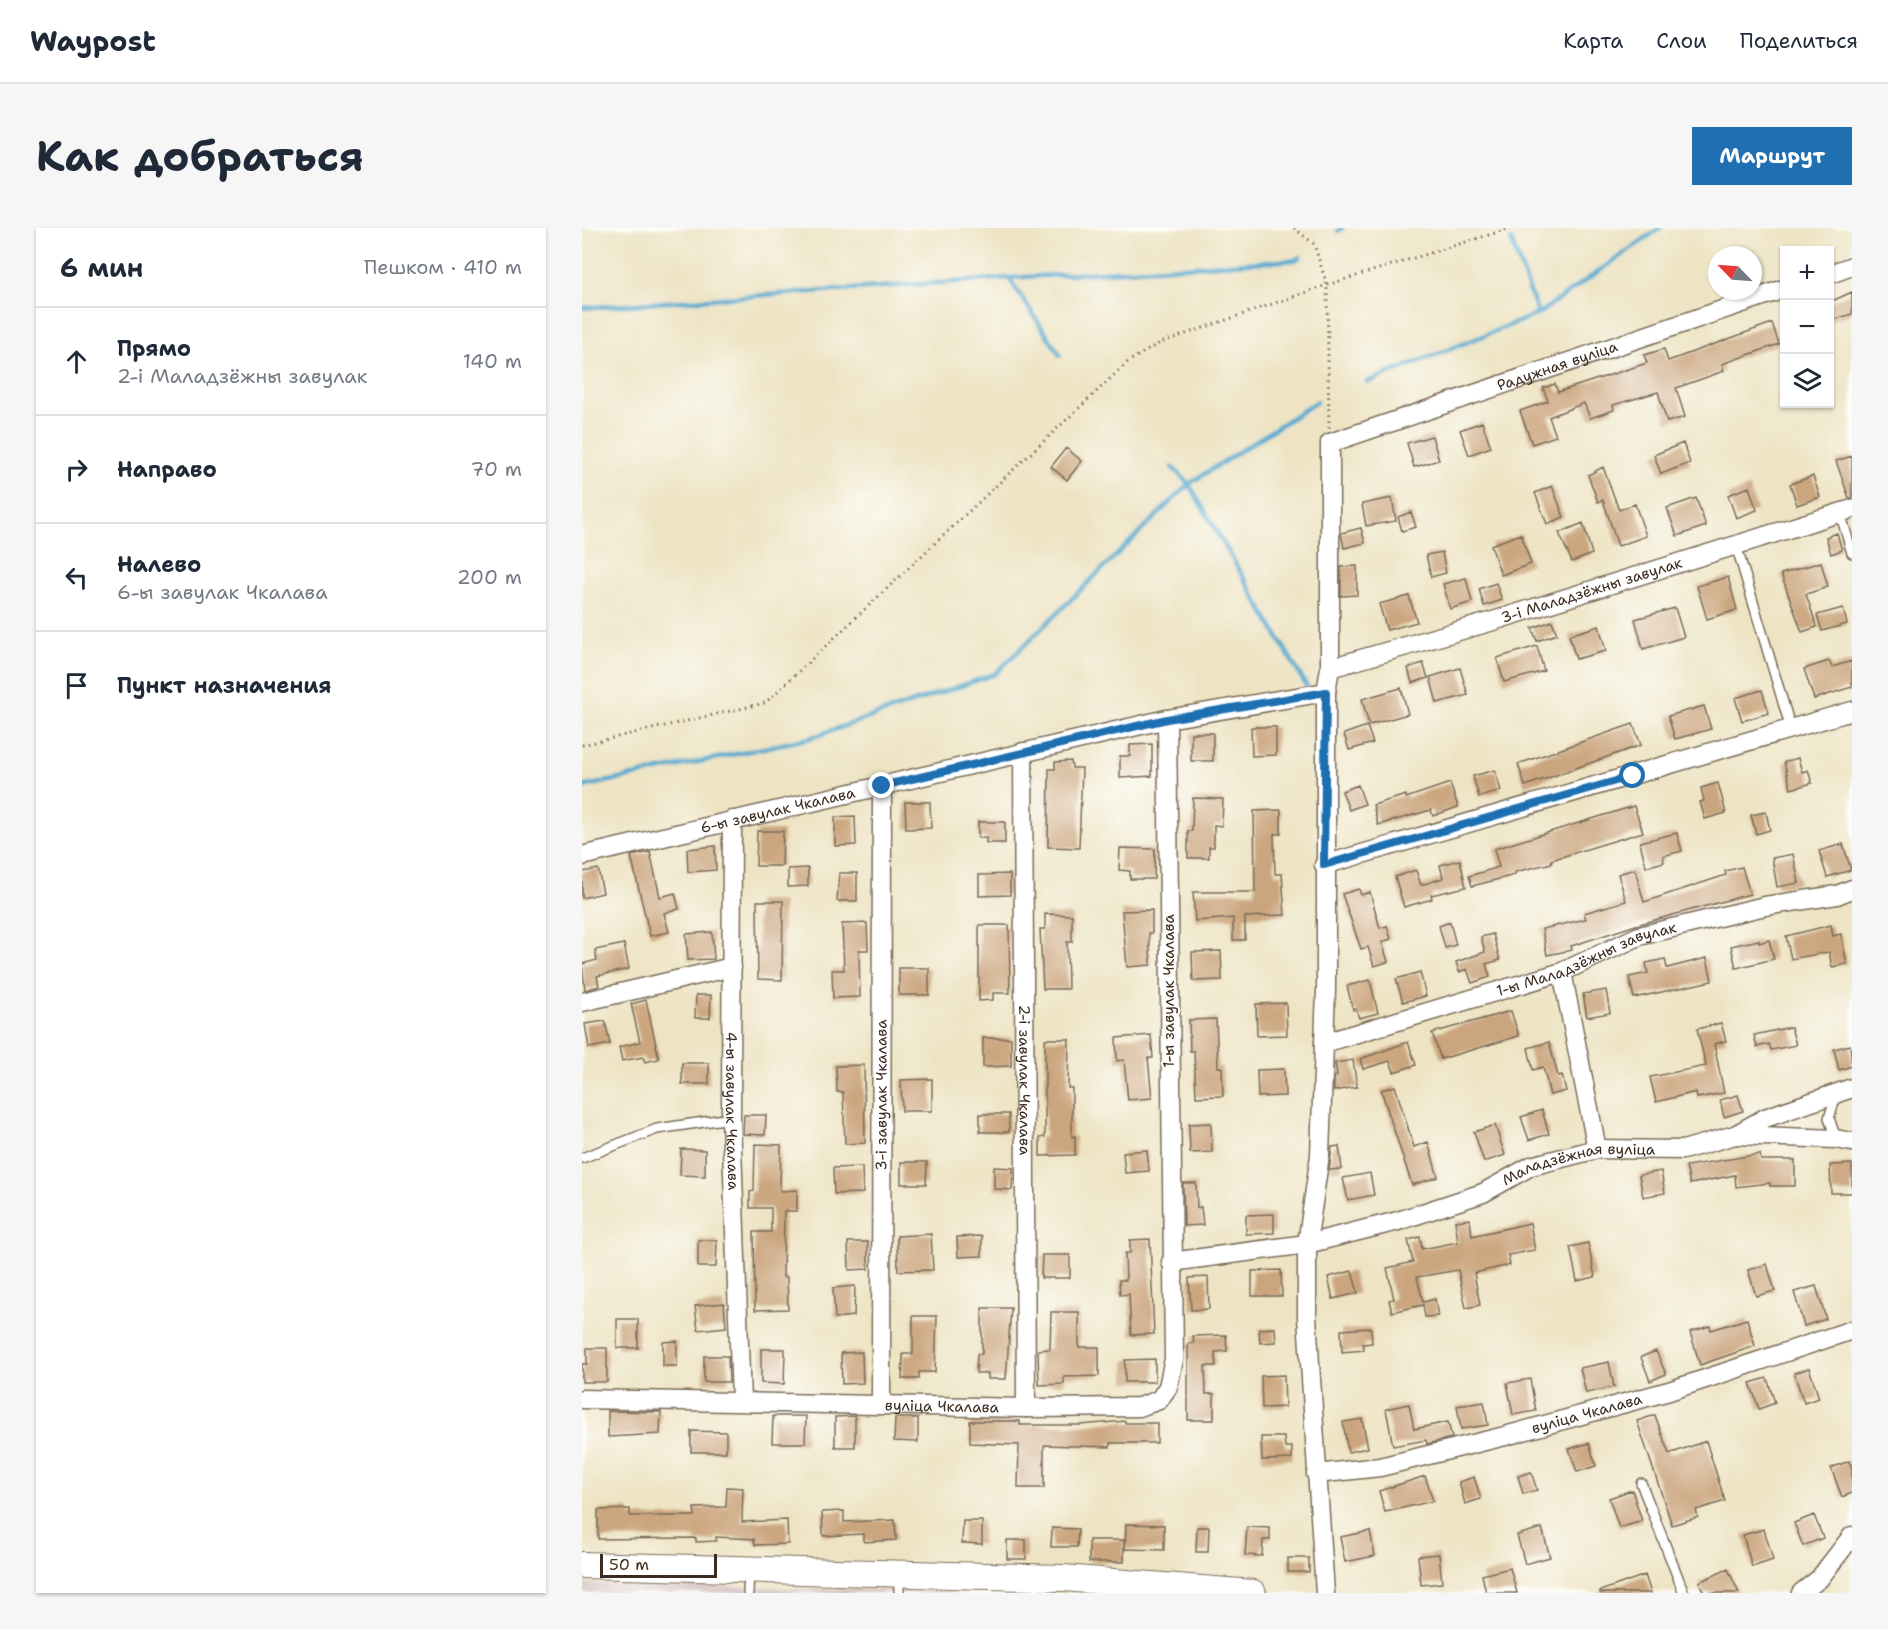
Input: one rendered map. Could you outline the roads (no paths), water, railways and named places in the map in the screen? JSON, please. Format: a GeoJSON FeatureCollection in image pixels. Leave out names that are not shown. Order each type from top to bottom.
{"type":"FeatureCollection","features":[{"type":"Feature","properties":{"kind":"street"},"geometry":{"type":"LineString","coordinates":[[1834,273],[1852,266]]}},
{"type":"Feature","properties":{"kind":"street","name":"Радужная вуліца"},"geometry":{"type":"LineString","coordinates":[[1330,668],[1330,443],[1780,291]]}},
{"type":"Feature","properties":{"kind":"street","name":"3-і Маладзёжны завулак"},"geometry":{"type":"LineString","coordinates":[[1330,668],[1493,621],[1846,510]]}},
{"type":"Feature","properties":{"kind":"street"},"geometry":{"type":"LineString","coordinates":[[1325,1593],[1307,1317],[1307,1244],[1320,1155],[1324,1043],[1326,692],[1330,668]]}},
{"type":"Feature","properties":{"kind":"street","name":"6-ы завулак Чкалава"},"geometry":{"type":"LineString","coordinates":[[582,856],[1167,719],[1326,692]]}},
{"type":"Feature","properties":{"kind":"street"},"geometry":{"type":"LineString","coordinates":[[1324,865],[1852,711]]}},
{"type":"Feature","properties":{"kind":"street","name":"1-ы завулак Чкалава"},"geometry":{"type":"LineString","coordinates":[[1167,719],[1171,1262]]}},
{"type":"Feature","properties":{"kind":"street","name":"2-і завулак Чкалава"},"geometry":{"type":"LineString","coordinates":[[1023,752],[1026,1408]]}},
{"type":"Feature","properties":{"kind":"street","name":"3-і завулак Чкалава"},"geometry":{"type":"LineString","coordinates":[[881,1404],[882,786]]}},
{"type":"Feature","properties":{"kind":"street","name":"4-ы завулак Чкалава"},"geometry":{"type":"LineString","coordinates":[[732,820],[731,1118],[741,1401]]}},
{"type":"Feature","properties":{"kind":"street","name":"1-ы Маладзёжны завулак"},"geometry":{"type":"LineString","coordinates":[[1324,1043],[1562,972],[1639,936],[1765,906],[1837,895],[1852,890]]}},
{"type":"Feature","properties":{"kind":"street"},"geometry":{"type":"LineString","coordinates":[[582,1002],[732,967]]}},
{"type":"Feature","properties":{"kind":"street"},"geometry":{"type":"LineString","coordinates":[[1562,972],[1597,1149]]}},
{"type":"Feature","properties":{"kind":"street","name":"Маладзёжная вуліца"},"geometry":{"type":"LineString","coordinates":[[1171,1262],[1307,1244],[1409,1218],[1483,1193],[1531,1166],[1597,1149],[1683,1150],[1735,1135],[1765,1118],[1844,1091]]}},
{"type":"Feature","properties":{"kind":"street"},"geometry":{"type":"LineString","coordinates":[[1735,1135],[1844,1140]]}},
{"type":"Feature","properties":{"kind":"street","name":"вуліца Чкалава"},"geometry":{"type":"LineString","coordinates":[[582,1399],[1026,1408],[1138,1407],[1159,1400],[1168,1387],[1174,1359],[1171,1262]]}},
{"type":"Feature","properties":{"kind":"street","name":"вуліца Чкалава"},"geometry":{"type":"LineString","coordinates":[[1316,1474],[1380,1467],[1505,1436],[1669,1391],[1852,1329]]}},
{"type":"Feature","properties":{"kind":"street"},"geometry":{"type":"LineString","coordinates":[[1801,1593],[1818,1579],[1852,1536]]}},
{"type":"Feature","properties":{"kind":"street"},"geometry":{"type":"LineString","coordinates":[[582,1565],[748,1581],[899,1583],[1063,1578],[1253,1593]]}},
{"type":"Feature","properties":{"kind":"lane"},"geometry":{"type":"LineString","coordinates":[[1846,510],[1852,553]]}},
{"type":"Feature","properties":{"kind":"lane"},"geometry":{"type":"LineString","coordinates":[[1736,545],[1791,729]]}},
{"type":"Feature","properties":{"kind":"lane"},"geometry":{"type":"LineString","coordinates":[[1844,1091],[1829,1118],[1844,1140]]}},
{"type":"Feature","properties":{"kind":"lane"},"geometry":{"type":"LineString","coordinates":[[582,1158],[657,1129],[731,1118]]}},
{"type":"Feature","properties":{"kind":"lane"},"geometry":{"type":"LineString","coordinates":[[1641,1483],[1684,1593]]}},
{"type":"Feature","properties":{"kind":"waterway"},"geometry":{"type":"LineString","coordinates":[[1338,231],[1342,228]]}},
{"type":"Feature","properties":{"kind":"waterway"},"geometry":{"type":"LineString","coordinates":[[1538,314],[1660,228]]}},
{"type":"Feature","properties":{"kind":"waterway"},"geometry":{"type":"LineString","coordinates":[[1367,382],[1538,314],[1511,240]]}},
{"type":"Feature","properties":{"kind":"waterway"},"geometry":{"type":"LineString","coordinates":[[1060,355],[1009,278],[1295,260],[1300,257]]}},
{"type":"Feature","properties":{"kind":"waterway"},"geometry":{"type":"LineString","coordinates":[[582,308],[1009,278]]}},
{"type":"Feature","properties":{"kind":"waterway"},"geometry":{"type":"LineString","coordinates":[[1172,467],[1189,484],[1316,402]]}},
{"type":"Feature","properties":{"kind":"waterway"},"geometry":{"type":"LineString","coordinates":[[582,787],[810,738],[995,674],[1189,484],[1307,687]]}}]}
